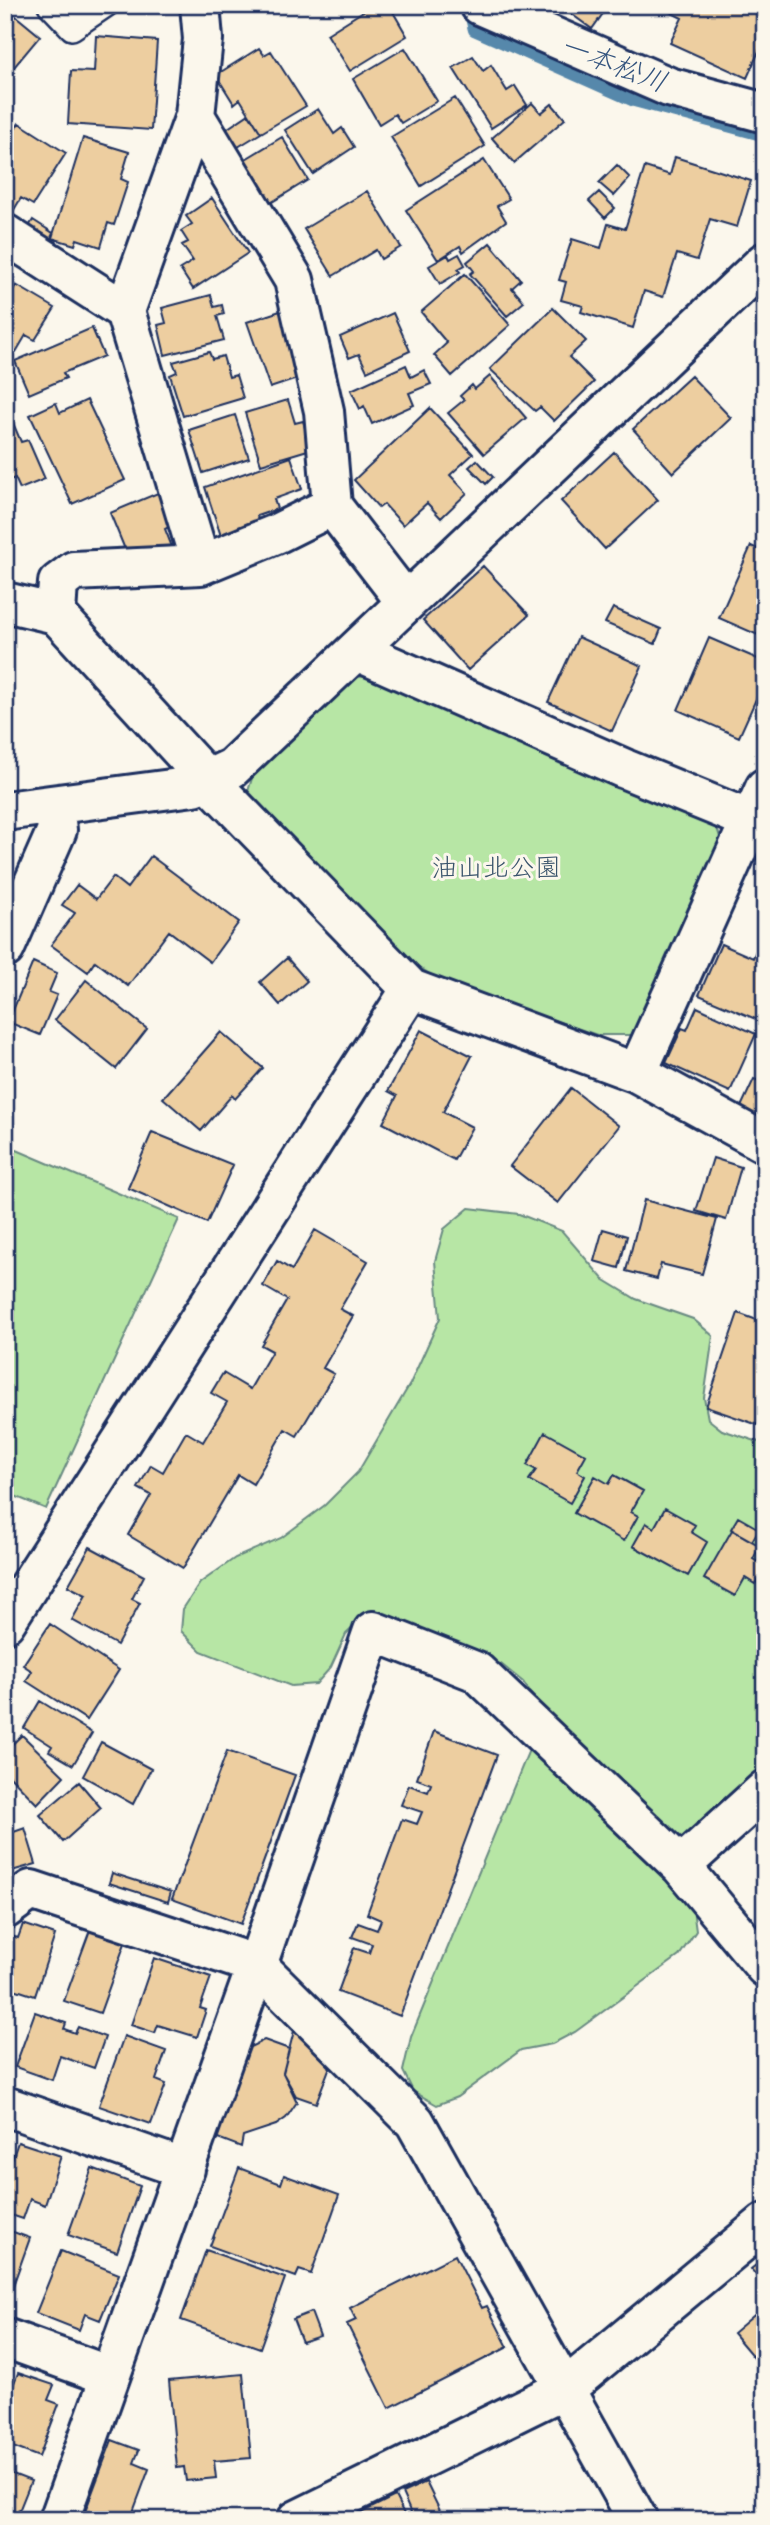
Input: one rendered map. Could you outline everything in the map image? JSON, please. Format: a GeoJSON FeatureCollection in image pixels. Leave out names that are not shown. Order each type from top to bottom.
{"type":"FeatureCollection","features":[{"type":"Feature","properties":{"kind":"street"},"geometry":{"type":"LineString","coordinates":[[200,5],[203,39],[195,116],[125,311],[201,565]]}},
{"type":"Feature","properties":{"kind":"street"},"geometry":{"type":"LineString","coordinates":[[485,6],[669,86],[765,113]]}},
{"type":"Feature","properties":{"kind":"street"},"geometry":{"type":"LineString","coordinates":[[195,116],[294,280],[324,411],[332,506],[406,602]]}},
{"type":"Feature","properties":{"kind":"street"},"geometry":{"type":"LineString","coordinates":[[5,234],[125,311]]}},
{"type":"Feature","properties":{"kind":"street"},"geometry":{"type":"LineString","coordinates":[[5,811],[194,786],[232,768],[765,262]]}},
{"type":"Feature","properties":{"kind":"street"},"geometry":{"type":"LineString","coordinates":[[56,614],[58,583],[74,571],[201,565],[276,534],[332,506]]}},
{"type":"Feature","properties":{"kind":"street"},"geometry":{"type":"LineString","coordinates":[[5,602],[56,614],[208,780],[411,989],[637,1073],[765,1143]]}},
{"type":"Feature","properties":{"kind":"street"},"geometry":{"type":"LineString","coordinates":[[357,651],[625,769],[758,804],[637,1073]]}},
{"type":"Feature","properties":{"kind":"street"},"geometry":{"type":"LineString","coordinates":[[5,948],[57,830],[54,805]]}},
{"type":"Feature","properties":{"kind":"street"},"geometry":{"type":"LineString","coordinates":[[5,1623],[411,989]]}},
{"type":"Feature","properties":{"kind":"street"},"geometry":{"type":"LineString","coordinates":[[59,2520],[373,1631],[477,1672],[681,1866],[765,1967]]}},
{"type":"Feature","properties":{"kind":"street"},"geometry":{"type":"LineString","coordinates":[[681,1866],[765,1790]]}},
{"type":"Feature","properties":{"kind":"street"},"geometry":{"type":"LineString","coordinates":[[5,1909],[31,1890],[257,1965],[415,2122],[638,2520]]}},
{"type":"Feature","properties":{"kind":"street"},"geometry":{"type":"LineString","coordinates":[[5,2106],[185,2169]]}},
{"type":"Feature","properties":{"kind":"street"},"geometry":{"type":"LineString","coordinates":[[297,2520],[566,2388],[765,2223]]}},
{"type":"Feature","properties":{"kind":"street"},"geometry":{"type":"LineString","coordinates":[[5,2337],[110,2376]]}},
{"type":"Feature","properties":{"kind":"lane"},"geometry":{"type":"LineString","coordinates":[[50,5],[72,28],[106,5]]}},
{"type":"Feature","properties":{"kind":"green space","name":"油山北公園"},"geometry":{"type":"Polygon","coordinates":[[[384,675],[717,828],[724,850],[636,1035],[597,1035],[440,981],[407,959],[246,798],[253,775],[357,677],[384,675]]]}},
{"type":"Feature","properties":{"kind":"green space"},"geometry":{"type":"Polygon","coordinates":[[[5,1145],[179,1219],[46,1509],[5,1492],[5,1145]]]}},
{"type":"Feature","properties":{"kind":"green space"},"geometry":{"type":"Polygon","coordinates":[[[469,1208],[519,1214],[562,1231],[603,1279],[636,1299],[693,1319],[713,1336],[704,1398],[708,1419],[722,1430],[765,1444],[765,1769],[694,1834],[664,1876],[693,1909],[696,1931],[679,1956],[575,2032],[552,2044],[521,2050],[457,2097],[437,2105],[413,2091],[403,2071],[411,2037],[531,1745],[538,1704],[523,1682],[501,1664],[387,1618],[361,1620],[346,1634],[331,1667],[316,1684],[291,1686],[201,1651],[181,1631],[183,1609],[200,1583],[235,1558],[281,1538],[325,1505],[358,1472],[410,1384],[440,1318],[435,1261],[444,1229],[469,1208]]]}},
{"type":"Feature","properties":{"kind":"building"},"geometry":{"type":"Polygon","coordinates":[[[373,5],[389,5],[407,36],[350,71],[327,34],[373,5]]]}},
{"type":"Feature","properties":{"kind":"building"},"geometry":{"type":"Polygon","coordinates":[[[559,5],[609,5],[592,29],[559,5]]]}},
{"type":"Feature","properties":{"kind":"building"},"geometry":{"type":"Polygon","coordinates":[[[656,5],[765,5],[765,26],[758,40],[763,42],[747,78],[670,43],[682,18],[656,5]]]}},
{"type":"Feature","properties":{"kind":"building"},"geometry":{"type":"Polygon","coordinates":[[[11,12],[40,36],[5,78],[5,19],[11,12]]]}},
{"type":"Feature","properties":{"kind":"building"},"geometry":{"type":"Polygon","coordinates":[[[96,36],[157,41],[151,130],[68,124],[71,71],[94,72],[96,36]]]}},
{"type":"Feature","properties":{"kind":"building"},"geometry":{"type":"Polygon","coordinates":[[[259,48],[264,55],[271,51],[306,106],[261,133],[240,99],[234,104],[216,75],[259,48]]]}},
{"type":"Feature","properties":{"kind":"building"},"geometry":{"type":"Polygon","coordinates":[[[405,48],[437,101],[401,123],[395,114],[379,124],[353,79],[405,48]]]}},
{"type":"Feature","properties":{"kind":"building"},"geometry":{"type":"Polygon","coordinates":[[[473,56],[483,71],[491,65],[507,91],[515,86],[527,105],[491,128],[453,68],[473,56]]]}},
{"type":"Feature","properties":{"kind":"building"},"geometry":{"type":"Polygon","coordinates":[[[455,98],[485,146],[421,186],[391,137],[455,98]]]}},
{"type":"Feature","properties":{"kind":"building"},"geometry":{"type":"Polygon","coordinates":[[[532,103],[541,113],[552,104],[565,119],[514,163],[492,138],[532,103]]]}},
{"type":"Feature","properties":{"kind":"building"},"geometry":{"type":"Polygon","coordinates":[[[318,109],[334,134],[342,128],[354,147],[313,174],[285,130],[318,109]]]}},
{"type":"Feature","properties":{"kind":"building"},"geometry":{"type":"Polygon","coordinates":[[[249,114],[261,133],[233,150],[222,132],[249,114]]]}},
{"type":"Feature","properties":{"kind":"building"},"geometry":{"type":"Polygon","coordinates":[[[19,123],[66,153],[33,205],[21,198],[9,218],[5,215],[5,144],[19,123]]]}},
{"type":"Feature","properties":{"kind":"building"},"geometry":{"type":"Polygon","coordinates":[[[282,137],[308,180],[267,205],[252,179],[256,178],[244,160],[282,137]]]}},
{"type":"Feature","properties":{"kind":"building"},"geometry":{"type":"Polygon","coordinates":[[[83,138],[129,152],[121,179],[128,182],[114,225],[108,223],[101,247],[77,239],[75,245],[52,238],[83,138]]]}},
{"type":"Feature","properties":{"kind":"building"},"geometry":{"type":"Polygon","coordinates":[[[675,157],[751,181],[737,227],[710,219],[697,260],[677,254],[663,297],[644,291],[633,328],[581,312],[583,306],[561,300],[566,282],[559,280],[572,239],[601,248],[608,224],[625,229],[645,167],[670,175],[675,157]]]}},
{"type":"Feature","properties":{"kind":"building"},"geometry":{"type":"Polygon","coordinates":[[[484,160],[509,199],[497,206],[506,221],[463,252],[460,246],[438,260],[406,210],[484,160]]]}},
{"type":"Feature","properties":{"kind":"building"},"geometry":{"type":"Polygon","coordinates":[[[617,165],[630,178],[614,196],[599,183],[617,165]]]}},
{"type":"Feature","properties":{"kind":"building"},"geometry":{"type":"Polygon","coordinates":[[[367,191],[401,247],[381,259],[376,250],[333,276],[304,229],[367,191]]]}},
{"type":"Feature","properties":{"kind":"building"},"geometry":{"type":"Polygon","coordinates":[[[599,192],[615,208],[605,218],[589,201],[599,192]]]}},
{"type":"Feature","properties":{"kind":"building"},"geometry":{"type":"Polygon","coordinates":[[[212,198],[248,253],[193,289],[180,269],[193,261],[182,245],[188,242],[181,231],[192,224],[186,216],[212,198]]]}},
{"type":"Feature","properties":{"kind":"building"},"geometry":{"type":"Polygon","coordinates":[[[33,220],[53,233],[51,238],[57,240],[49,252],[23,236],[33,220]]]}},
{"type":"Feature","properties":{"kind":"building"},"geometry":{"type":"Polygon","coordinates":[[[490,243],[521,280],[512,288],[524,302],[507,316],[470,274],[474,271],[467,262],[490,243]]]}},
{"type":"Feature","properties":{"kind":"building"},"geometry":{"type":"Polygon","coordinates":[[[459,254],[465,265],[458,269],[460,272],[440,284],[429,266],[448,255],[450,259],[459,254]]]}},
{"type":"Feature","properties":{"kind":"building"},"geometry":{"type":"Polygon","coordinates":[[[465,274],[510,325],[452,376],[434,355],[447,343],[421,312],[465,274]]]}},
{"type":"Feature","properties":{"kind":"building"},"geometry":{"type":"Polygon","coordinates":[[[16,285],[55,308],[35,340],[26,335],[16,352],[5,347],[5,304],[16,285]]]}},
{"type":"Feature","properties":{"kind":"building"},"geometry":{"type":"Polygon","coordinates":[[[211,295],[214,307],[222,305],[224,314],[217,316],[224,340],[165,355],[158,325],[166,323],[162,308],[211,295]]]}},
{"type":"Feature","properties":{"kind":"building"},"geometry":{"type":"Polygon","coordinates":[[[553,308],[586,341],[569,357],[594,382],[554,421],[540,407],[535,411],[490,369],[553,308]]]}},
{"type":"Feature","properties":{"kind":"building"},"geometry":{"type":"Polygon","coordinates":[[[280,311],[303,377],[270,388],[247,322],[280,311]]]}},
{"type":"Feature","properties":{"kind":"building"},"geometry":{"type":"Polygon","coordinates":[[[393,313],[410,351],[367,371],[359,354],[349,358],[340,337],[393,313]]]}},
{"type":"Feature","properties":{"kind":"building"},"geometry":{"type":"Polygon","coordinates":[[[92,328],[104,356],[63,373],[66,378],[29,394],[15,361],[92,328]]]}},
{"type":"Feature","properties":{"kind":"building"},"geometry":{"type":"Polygon","coordinates":[[[209,352],[212,359],[223,356],[229,377],[236,375],[243,398],[183,416],[170,375],[177,372],[173,362],[209,352]]]}},
{"type":"Feature","properties":{"kind":"building"},"geometry":{"type":"Polygon","coordinates":[[[406,365],[411,377],[424,370],[431,384],[409,393],[414,405],[372,424],[364,406],[360,409],[351,390],[406,365]]]}},
{"type":"Feature","properties":{"kind":"building"},"geometry":{"type":"Polygon","coordinates":[[[490,376],[526,418],[484,454],[448,413],[464,400],[460,396],[472,385],[475,389],[490,376]]]}},
{"type":"Feature","properties":{"kind":"building"},"geometry":{"type":"Polygon","coordinates":[[[691,376],[731,418],[673,473],[633,429],[691,376]]]}},
{"type":"Feature","properties":{"kind":"building"},"geometry":{"type":"Polygon","coordinates":[[[87,400],[125,480],[72,504],[30,415],[56,403],[60,413],[87,400]]]}},
{"type":"Feature","properties":{"kind":"building"},"geometry":{"type":"Polygon","coordinates":[[[288,400],[295,423],[303,421],[311,449],[261,464],[245,413],[288,400]]]}},
{"type":"Feature","properties":{"kind":"building"},"geometry":{"type":"Polygon","coordinates":[[[430,408],[473,454],[450,475],[467,493],[441,518],[427,503],[403,525],[384,504],[379,508],[354,480],[430,408]]]}},
{"type":"Feature","properties":{"kind":"building"},"geometry":{"type":"Polygon","coordinates":[[[235,415],[249,458],[203,473],[189,430],[235,415]]]}},
{"type":"Feature","properties":{"kind":"building"},"geometry":{"type":"Polygon","coordinates":[[[13,423],[21,442],[28,440],[45,479],[20,489],[15,478],[5,482],[5,426],[13,423]]]}},
{"type":"Feature","properties":{"kind":"building"},"geometry":{"type":"Polygon","coordinates":[[[614,452],[658,500],[605,549],[561,501],[614,452]]]}},
{"type":"Feature","properties":{"kind":"building"},"geometry":{"type":"Polygon","coordinates":[[[291,457],[302,489],[274,499],[277,509],[257,516],[259,523],[221,536],[205,487],[291,457]]]}},
{"type":"Feature","properties":{"kind":"building"},"geometry":{"type":"Polygon","coordinates":[[[477,460],[493,477],[486,484],[469,467],[477,460]]]}},
{"type":"Feature","properties":{"kind":"building"},"geometry":{"type":"Polygon","coordinates":[[[165,490],[179,522],[165,529],[172,547],[131,564],[110,513],[165,490]]]}},
{"type":"Feature","properties":{"kind":"building"},"geometry":{"type":"Polygon","coordinates":[[[751,546],[765,552],[765,638],[719,618],[751,546]]]}},
{"type":"Feature","properties":{"kind":"building"},"geometry":{"type":"Polygon","coordinates":[[[483,566],[529,615],[468,670],[423,620],[483,566]]]}},
{"type":"Feature","properties":{"kind":"building"},"geometry":{"type":"Polygon","coordinates":[[[613,608],[661,629],[655,644],[605,623],[613,608]]]}},
{"type":"Feature","properties":{"kind":"building"},"geometry":{"type":"Polygon","coordinates":[[[578,637],[642,666],[612,731],[548,702],[578,637]]]}},
{"type":"Feature","properties":{"kind":"building"},"geometry":{"type":"Polygon","coordinates":[[[709,638],[765,662],[765,679],[739,737],[678,710],[709,638]]]}},
{"type":"Feature","properties":{"kind":"building"},"geometry":{"type":"Polygon","coordinates":[[[151,856],[239,922],[210,962],[169,931],[128,986],[95,961],[88,972],[51,945],[75,913],[62,905],[77,885],[96,899],[113,877],[127,888],[151,856]]]}},
{"type":"Feature","properties":{"kind":"building"},"geometry":{"type":"Polygon","coordinates":[[[721,944],[753,958],[758,946],[765,949],[765,1023],[699,995],[721,944]]]}},
{"type":"Feature","properties":{"kind":"building"},"geometry":{"type":"Polygon","coordinates":[[[287,958],[307,981],[280,1005],[260,982],[287,958]]]}},
{"type":"Feature","properties":{"kind":"building"},"geometry":{"type":"Polygon","coordinates":[[[33,962],[57,973],[49,992],[57,995],[40,1035],[8,1022],[33,962]]]}},
{"type":"Feature","properties":{"kind":"building"},"geometry":{"type":"Polygon","coordinates":[[[86,980],[147,1029],[116,1069],[55,1020],[86,980]]]}},
{"type":"Feature","properties":{"kind":"building"},"geometry":{"type":"Polygon","coordinates":[[[697,1007],[756,1034],[730,1092],[666,1063],[682,1028],[687,1030],[697,1007]]]}},
{"type":"Feature","properties":{"kind":"building"},"geometry":{"type":"Polygon","coordinates":[[[421,1030],[472,1056],[443,1112],[472,1127],[454,1160],[383,1123],[397,1096],[388,1091],[421,1030]]]}},
{"type":"Feature","properties":{"kind":"building"},"geometry":{"type":"Polygon","coordinates":[[[221,1032],[263,1068],[235,1099],[232,1095],[201,1131],[163,1098],[221,1032]]]}},
{"type":"Feature","properties":{"kind":"building"},"geometry":{"type":"Polygon","coordinates":[[[754,1079],[765,1083],[765,1097],[756,1117],[740,1109],[754,1079]]]}},
{"type":"Feature","properties":{"kind":"building"},"geometry":{"type":"Polygon","coordinates":[[[571,1088],[619,1126],[558,1203],[510,1166],[571,1088]]]}},
{"type":"Feature","properties":{"kind":"building"},"geometry":{"type":"Polygon","coordinates":[[[152,1132],[233,1165],[207,1223],[128,1188],[152,1132]]]}},
{"type":"Feature","properties":{"kind":"building"},"geometry":{"type":"Polygon","coordinates":[[[713,1158],[741,1167],[726,1220],[696,1211],[713,1158]]]}},
{"type":"Feature","properties":{"kind":"building"},"geometry":{"type":"Polygon","coordinates":[[[644,1200],[717,1219],[702,1274],[661,1264],[657,1279],[626,1271],[644,1200]]]}},
{"type":"Feature","properties":{"kind":"building"},"geometry":{"type":"Polygon","coordinates":[[[603,1229],[627,1236],[619,1268],[594,1261],[603,1229]]]}},
{"type":"Feature","properties":{"kind":"building"},"geometry":{"type":"Polygon","coordinates":[[[315,1230],[368,1261],[340,1309],[353,1316],[323,1368],[334,1374],[297,1436],[285,1429],[253,1484],[238,1475],[183,1568],[128,1535],[151,1495],[138,1488],[151,1465],[163,1472],[186,1432],[203,1442],[227,1402],[211,1393],[223,1373],[250,1389],[272,1351],[261,1345],[287,1300],[263,1286],[277,1261],[292,1270],[315,1230]]]}},
{"type":"Feature","properties":{"kind":"building"},"geometry":{"type":"Polygon","coordinates":[[[738,1313],[765,1323],[764,1427],[706,1407],[738,1313]]]}},
{"type":"Feature","properties":{"kind":"building"},"geometry":{"type":"Polygon","coordinates":[[[545,1432],[586,1455],[577,1471],[585,1476],[570,1503],[529,1480],[536,1470],[527,1465],[545,1432]]]}},
{"type":"Feature","properties":{"kind":"building"},"geometry":{"type":"Polygon","coordinates":[[[614,1475],[643,1491],[631,1512],[638,1516],[624,1541],[574,1513],[595,1476],[609,1484],[614,1475]]]}},
{"type":"Feature","properties":{"kind":"building"},"geometry":{"type":"Polygon","coordinates":[[[665,1508],[695,1525],[691,1532],[707,1542],[688,1576],[633,1546],[646,1523],[654,1528],[665,1508]]]}},
{"type":"Feature","properties":{"kind":"building"},"geometry":{"type":"Polygon","coordinates":[[[738,1517],[759,1529],[752,1541],[731,1529],[738,1517]]]}},
{"type":"Feature","properties":{"kind":"building"},"geometry":{"type":"Polygon","coordinates":[[[732,1530],[760,1546],[753,1559],[765,1566],[755,1584],[745,1578],[735,1596],[704,1579],[732,1530]]]}},
{"type":"Feature","properties":{"kind":"building"},"geometry":{"type":"Polygon","coordinates":[[[90,1547],[144,1576],[132,1599],[140,1603],[117,1645],[72,1620],[86,1595],[68,1586],[90,1547]]]}},
{"type":"Feature","properties":{"kind":"building"},"geometry":{"type":"Polygon","coordinates":[[[50,1624],[119,1670],[87,1720],[26,1681],[32,1671],[23,1665],[50,1624]]]}},
{"type":"Feature","properties":{"kind":"building"},"geometry":{"type":"Polygon","coordinates":[[[40,1701],[92,1733],[73,1765],[49,1751],[52,1746],[24,1728],[40,1701]]]}},
{"type":"Feature","properties":{"kind":"building"},"geometry":{"type":"Polygon","coordinates":[[[434,1731],[497,1755],[400,2016],[338,1992],[354,1948],[369,1953],[372,1944],[352,1937],[358,1923],[377,1930],[381,1920],[367,1914],[402,1819],[417,1824],[422,1812],[401,1805],[409,1785],[428,1792],[431,1784],[417,1779],[434,1731]]]}},
{"type":"Feature","properties":{"kind":"building"},"geometry":{"type":"Polygon","coordinates":[[[22,1735],[64,1776],[37,1804],[5,1771],[5,1751],[22,1735]]]}},
{"type":"Feature","properties":{"kind":"building"},"geometry":{"type":"Polygon","coordinates":[[[101,1742],[151,1769],[133,1804],[83,1776],[101,1742]]]}},
{"type":"Feature","properties":{"kind":"building"},"geometry":{"type":"Polygon","coordinates":[[[227,1751],[295,1775],[241,1924],[172,1899],[227,1751]]]}},
{"type":"Feature","properties":{"kind":"building"},"geometry":{"type":"Polygon","coordinates":[[[79,1782],[101,1808],[63,1842],[40,1815],[79,1782]]]}},
{"type":"Feature","properties":{"kind":"building"},"geometry":{"type":"Polygon","coordinates":[[[25,1828],[36,1864],[5,1873],[5,1835],[25,1828]]]}},
{"type":"Feature","properties":{"kind":"building"},"geometry":{"type":"Polygon","coordinates":[[[112,1873],[171,1892],[168,1902],[109,1883],[112,1873]]]}},
{"type":"Feature","properties":{"kind":"building"},"geometry":{"type":"Polygon","coordinates":[[[23,1924],[55,1935],[35,1996],[5,1986],[5,1934],[18,1938],[23,1924]]]}},
{"type":"Feature","properties":{"kind":"building"},"geometry":{"type":"Polygon","coordinates":[[[90,1930],[125,1943],[100,2013],[64,2001],[90,1930]]]}},
{"type":"Feature","properties":{"kind":"building"},"geometry":{"type":"Polygon","coordinates":[[[154,1958],[211,1977],[200,2008],[206,2010],[197,2037],[158,2025],[155,2033],[131,2025],[154,1958]]]}},
{"type":"Feature","properties":{"kind":"building"},"geometry":{"type":"Polygon","coordinates":[[[35,2012],[66,2023],[64,2029],[75,2033],[78,2027],[105,2037],[94,2068],[60,2056],[52,2080],[15,2067],[35,2012]]]}},
{"type":"Feature","properties":{"kind":"building"},"geometry":{"type":"Polygon","coordinates":[[[295,2027],[332,2061],[316,2103],[296,2096],[283,2073],[295,2027]]]}},
{"type":"Feature","properties":{"kind":"building"},"geometry":{"type":"Polygon","coordinates":[[[124,2036],[166,2051],[156,2080],[166,2084],[151,2124],[99,2106],[124,2036]]]}},
{"type":"Feature","properties":{"kind":"building"},"geometry":{"type":"Polygon","coordinates":[[[264,2040],[289,2049],[283,2073],[297,2102],[286,2118],[276,2125],[243,2136],[241,2147],[215,2137],[248,2048],[264,2040]]]}},
{"type":"Feature","properties":{"kind":"building"},"geometry":{"type":"Polygon","coordinates":[[[18,2142],[61,2156],[45,2205],[30,2199],[23,2219],[5,2213],[5,2180],[18,2142]]]}},
{"type":"Feature","properties":{"kind":"building"},"geometry":{"type":"Polygon","coordinates":[[[92,2168],[140,2186],[117,2252],[68,2235],[92,2168]]]}},
{"type":"Feature","properties":{"kind":"building"},"geometry":{"type":"Polygon","coordinates":[[[239,2168],[281,2184],[284,2175],[339,2195],[311,2274],[299,2270],[296,2277],[210,2246],[239,2168]]]}},
{"type":"Feature","properties":{"kind":"building"},"geometry":{"type":"Polygon","coordinates":[[[5,2229],[30,2238],[11,2291],[5,2289],[5,2229]]]}},
{"type":"Feature","properties":{"kind":"building"},"geometry":{"type":"Polygon","coordinates":[[[206,2250],[285,2278],[260,2348],[181,2320],[206,2250]]]}},
{"type":"Feature","properties":{"kind":"building"},"geometry":{"type":"Polygon","coordinates":[[[61,2251],[119,2274],[100,2320],[85,2314],[79,2330],[36,2313],[61,2251]]]}},
{"type":"Feature","properties":{"kind":"building"},"geometry":{"type":"Polygon","coordinates":[[[455,2255],[482,2308],[487,2306],[508,2347],[389,2408],[347,2324],[356,2320],[350,2308],[455,2255]]]}},
{"type":"Feature","properties":{"kind":"building"},"geometry":{"type":"Polygon","coordinates":[[[765,2258],[765,2286],[751,2269],[765,2258]]]}},
{"type":"Feature","properties":{"kind":"building"},"geometry":{"type":"Polygon","coordinates":[[[765,2306],[765,2371],[733,2333],[765,2306]]]}},
{"type":"Feature","properties":{"kind":"building"},"geometry":{"type":"Polygon","coordinates":[[[311,2312],[320,2336],[302,2342],[293,2319],[311,2312]]]}},
{"type":"Feature","properties":{"kind":"building"},"geometry":{"type":"Polygon","coordinates":[[[18,2373],[54,2385],[48,2400],[59,2404],[39,2457],[5,2444],[5,2406],[18,2373]]]}},
{"type":"Feature","properties":{"kind":"building"},"geometry":{"type":"Polygon","coordinates":[[[243,2374],[251,2458],[214,2461],[216,2478],[186,2481],[184,2467],[177,2468],[169,2381],[243,2374]]]}},
{"type":"Feature","properties":{"kind":"building"},"geometry":{"type":"Polygon","coordinates":[[[112,2440],[139,2450],[134,2463],[149,2469],[130,2520],[82,2520],[112,2440]]]}},
{"type":"Feature","properties":{"kind":"building"},"geometry":{"type":"Polygon","coordinates":[[[5,2471],[31,2481],[17,2516],[6,2512],[5,2514],[5,2471]]]}},
{"type":"Feature","properties":{"kind":"building"},"geometry":{"type":"Polygon","coordinates":[[[426,2482],[443,2517],[437,2520],[414,2520],[402,2493],[426,2482]]]}},
{"type":"Feature","properties":{"kind":"building"},"geometry":{"type":"Polygon","coordinates":[[[395,2496],[407,2520],[347,2520],[395,2496]]]}},
{"type":"Feature","properties":{"kind":"waterway","name":"一本松川"},"geometry":{"type":"LineString","coordinates":[[469,9],[474,30],[634,101],[765,136]]}}]}
